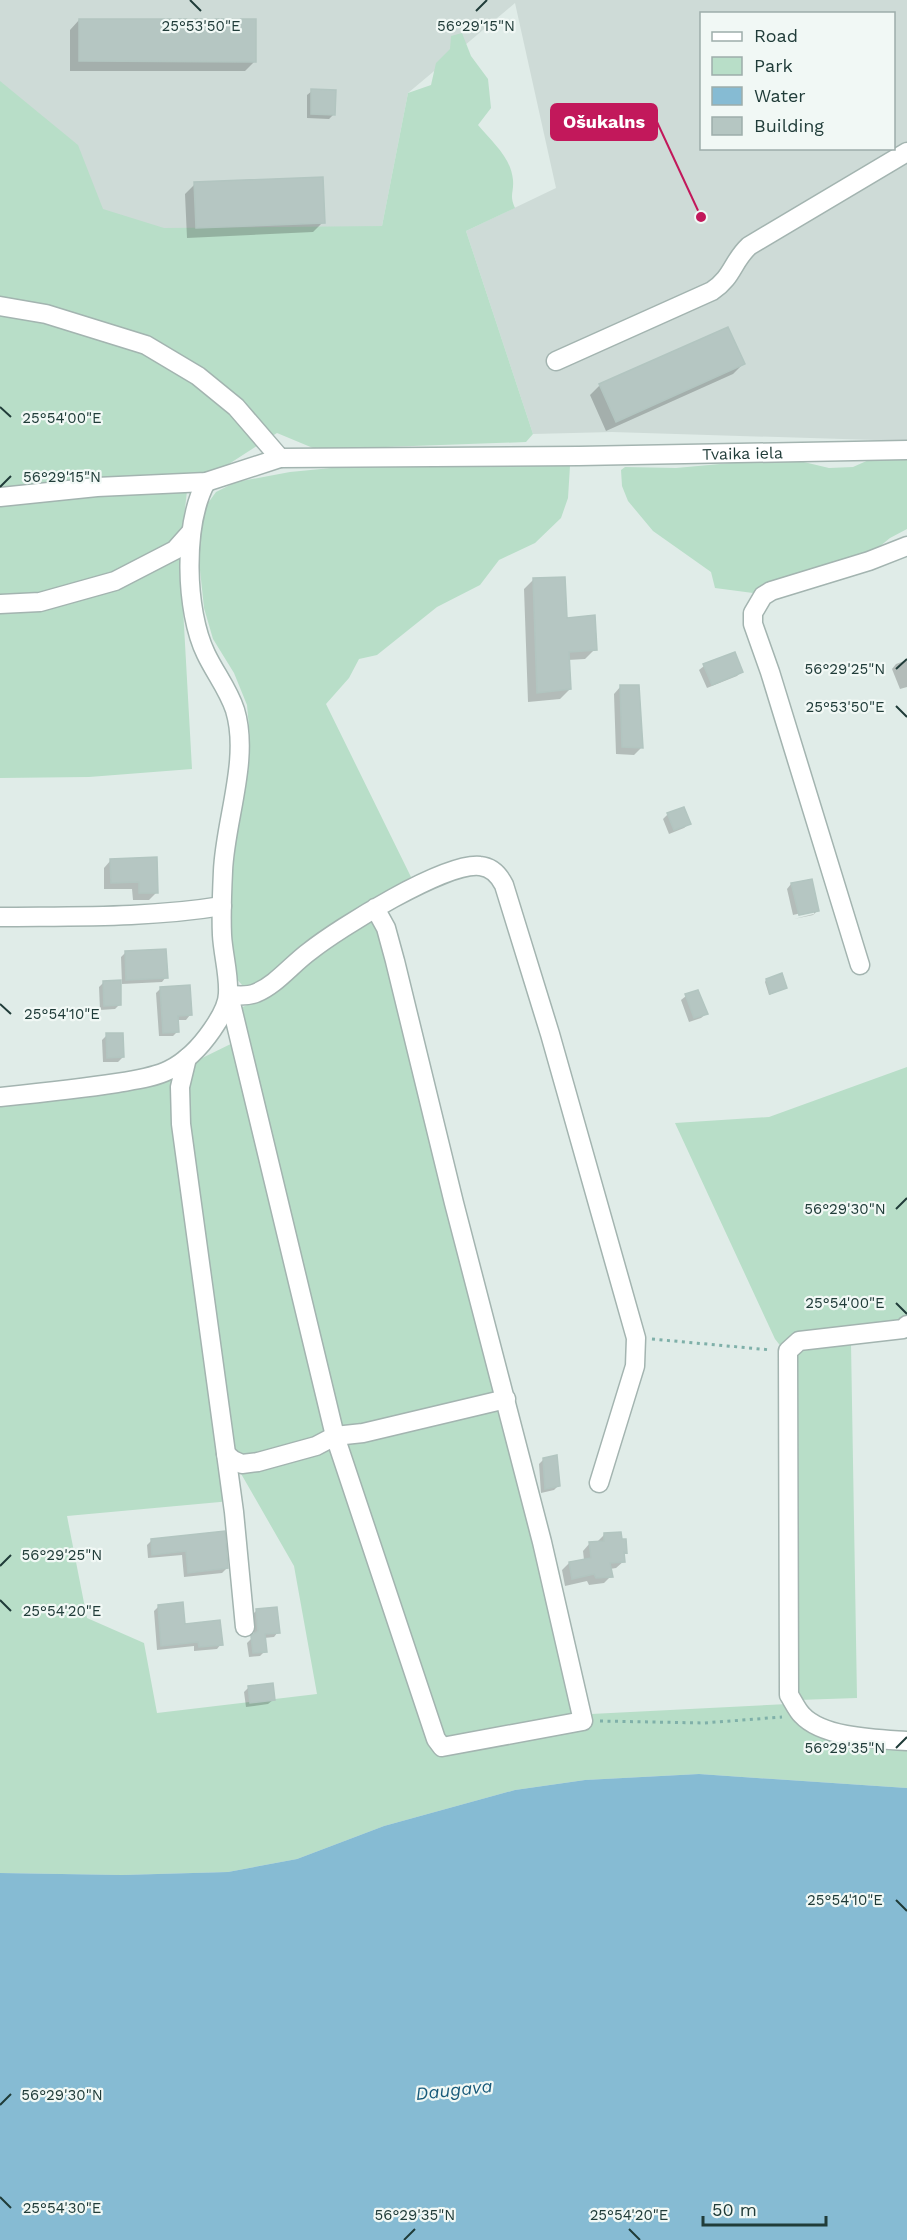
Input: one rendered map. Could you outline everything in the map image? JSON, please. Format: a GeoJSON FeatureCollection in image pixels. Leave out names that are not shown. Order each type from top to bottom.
{"type":"FeatureCollection","features":[{"type":"Feature","properties":{"kind":"street"},"geometry":{"type":"LineString","coordinates":[[556,361],[712,291],[727,280],[741,253],[748,246],[907,152]]}},
{"type":"Feature","properties":{"kind":"street"},"geometry":{"type":"LineString","coordinates":[[0,306],[46,314],[146,345],[198,376],[236,407],[280,458]]}},
{"type":"Feature","properties":{"kind":"street","name":"Tvaika iela"},"geometry":{"type":"LineString","coordinates":[[0,497],[97,487],[206,483],[280,458],[579,456],[907,450]]}},
{"type":"Feature","properties":{"kind":"street"},"geometry":{"type":"LineString","coordinates":[[206,483],[195,510],[191,532],[190,558],[196,629],[206,655],[225,686],[235,711],[240,734],[223,870],[222,935],[229,995],[335,1436],[436,1739],[442,1747],[583,1721],[542,1542],[454,1203],[395,962],[386,928],[375,908]]}},
{"type":"Feature","properties":{"kind":"street"},"geometry":{"type":"LineString","coordinates":[[0,604],[40,602],[115,581],[175,550],[191,532]]}},
{"type":"Feature","properties":{"kind":"street"},"geometry":{"type":"LineString","coordinates":[[860,965],[770,672],[753,624],[753,613],[757,603],[771,591],[869,561],[907,546]]}},
{"type":"Feature","properties":{"kind":"street"},"geometry":{"type":"LineString","coordinates":[[229,995],[254,994],[269,986],[312,949],[375,908],[429,881],[467,866],[481,866],[492,870],[500,877],[550,1034],[636,1338],[635,1366],[599,1483]]}},
{"type":"Feature","properties":{"kind":"street"},"geometry":{"type":"LineString","coordinates":[[0,917],[142,915],[222,906]]}},
{"type":"Feature","properties":{"kind":"street"},"geometry":{"type":"LineString","coordinates":[[0,1097],[89,1087],[144,1078],[168,1070],[187,1058],[204,1042],[217,1024],[229,995]]}},
{"type":"Feature","properties":{"kind":"street"},"geometry":{"type":"LineString","coordinates":[[187,1058],[180,1087],[181,1124],[240,1558],[245,1627]]}},
{"type":"Feature","properties":{"kind":"street"},"geometry":{"type":"LineString","coordinates":[[907,1325],[903,1329],[798,1341],[788,1351],[789,1695],[802,1716],[825,1729],[868,1738],[907,1741]]}},
{"type":"Feature","properties":{"kind":"street"},"geometry":{"type":"LineString","coordinates":[[226,1454],[242,1464],[258,1462],[316,1446],[335,1436],[363,1433],[506,1399]]}},
{"type":"Feature","properties":{"kind":"path"},"geometry":{"type":"LineString","coordinates":[[636,1338],[788,1351]]}},
{"type":"Feature","properties":{"kind":"path"},"geometry":{"type":"LineString","coordinates":[[583,1721],[704,1723],[802,1716]]}},
{"type":"Feature","properties":{"kind":"shaded area"},"geometry":{"type":"Polygon","coordinates":[[[0,0],[907,0],[907,441],[612,432],[533,434],[466,231],[556,188],[515,3],[408,93],[382,226],[60,249],[0,198],[0,0]]]}},
{"type":"Feature","properties":{"kind":"green space"},"geometry":{"type":"Polygon","coordinates":[[[462,33],[471,56],[488,79],[491,108],[478,125],[509,164],[513,180],[512,197],[515,208],[466,231],[533,434],[526,442],[330,449],[313,448],[277,433],[187,491],[180,554],[192,769],[89,777],[0,778],[0,81],[78,145],[103,209],[164,228],[382,226],[408,93],[431,85],[436,63],[450,49],[451,36],[462,33]]]}},
{"type":"Feature","properties":{"kind":"green space"},"geometry":{"type":"Polygon","coordinates":[[[880,455],[907,459],[907,529],[890,538],[868,556],[753,593],[715,588],[711,572],[653,531],[628,501],[622,486],[621,470],[625,467],[676,468],[787,458],[829,468],[853,467],[880,455]]]}},
{"type":"Feature","properties":{"kind":"green space"},"geometry":{"type":"Polygon","coordinates":[[[393,462],[570,466],[568,498],[561,518],[535,543],[499,560],[480,585],[437,607],[377,655],[359,659],[349,678],[326,704],[411,877],[256,986],[242,985],[235,977],[229,913],[237,828],[249,766],[250,739],[247,705],[234,673],[213,639],[204,608],[197,541],[203,510],[216,492],[236,482],[290,472],[393,462]]]}},
{"type":"Feature","properties":{"kind":"green space"},"geometry":{"type":"Polygon","coordinates":[[[375,918],[591,1714],[788,1704],[793,1712],[907,1746],[907,1788],[699,1774],[585,1780],[515,1790],[384,1826],[297,1859],[228,1872],[122,1875],[0,1873],[0,1102],[174,1074],[231,1501],[67,1516],[87,1618],[144,1643],[157,1713],[317,1694],[294,1566],[236,1465],[186,1102],[196,1061],[245,1037],[238,1009],[272,994],[327,947],[375,918]]]}},
{"type":"Feature","properties":{"kind":"green space"},"geometry":{"type":"Polygon","coordinates":[[[907,1067],[907,1335],[851,1343],[857,1698],[798,1700],[796,1696],[794,1363],[775,1339],[675,1123],[769,1117],[907,1067]]]}},
{"type":"Feature","properties":{"kind":"water","name":"Daugava"},"geometry":{"type":"Polygon","coordinates":[[[699,1774],[907,1788],[907,2240],[0,2240],[0,1873],[122,1875],[228,1872],[297,1859],[384,1826],[515,1790],[585,1780],[699,1774]]]}},
{"type":"Feature","properties":{"kind":"building"},"geometry":{"type":"Polygon","coordinates":[[[79,19],[256,19],[256,62],[79,61],[79,19]]]}},
{"type":"Feature","properties":{"kind":"building"},"geometry":{"type":"Polygon","coordinates":[[[311,89],[336,90],[335,115],[311,114],[311,89]]]}},
{"type":"Feature","properties":{"kind":"building"},"geometry":{"type":"Polygon","coordinates":[[[323,177],[325,223],[196,228],[194,182],[323,177]]]}},
{"type":"Feature","properties":{"kind":"building"},"geometry":{"type":"Polygon","coordinates":[[[728,327],[745,364],[616,422],[599,384],[728,327]]]}},
{"type":"Feature","properties":{"kind":"building"},"geometry":{"type":"Polygon","coordinates":[[[565,577],[567,618],[595,615],[597,650],[569,652],[571,689],[537,693],[533,578],[565,577]]]}},
{"type":"Feature","properties":{"kind":"building"},"geometry":{"type":"Polygon","coordinates":[[[735,652],[743,672],[712,685],[703,664],[735,652]]]}},
{"type":"Feature","properties":{"kind":"building"},"geometry":{"type":"Polygon","coordinates":[[[620,685],[639,685],[643,748],[622,747],[620,685]]]}},
{"type":"Feature","properties":{"kind":"building"},"geometry":{"type":"Polygon","coordinates":[[[684,807],[691,824],[674,830],[667,813],[684,807]]]}},
{"type":"Feature","properties":{"kind":"building"},"geometry":{"type":"Polygon","coordinates":[[[157,857],[158,893],[139,893],[139,882],[111,883],[110,859],[157,857]]]}},
{"type":"Feature","properties":{"kind":"building"},"geometry":{"type":"Polygon","coordinates":[[[812,879],[819,911],[799,915],[791,883],[812,879]]]}},
{"type":"Feature","properties":{"kind":"building"},"geometry":{"type":"Polygon","coordinates":[[[166,949],[168,978],[126,980],[125,951],[166,949]]]}},
{"type":"Feature","properties":{"kind":"building"},"geometry":{"type":"Polygon","coordinates":[[[782,973],[787,988],[770,994],[766,979],[782,973]]]}},
{"type":"Feature","properties":{"kind":"building"},"geometry":{"type":"Polygon","coordinates":[[[121,980],[121,1005],[104,1006],[103,981],[121,980]]]}},
{"type":"Feature","properties":{"kind":"building"},"geometry":{"type":"Polygon","coordinates":[[[190,985],[192,1015],[178,1016],[179,1032],[163,1033],[160,987],[190,985]]]}},
{"type":"Feature","properties":{"kind":"building"},"geometry":{"type":"Polygon","coordinates":[[[698,990],[708,1014],[694,1018],[685,994],[698,990]]]}},
{"type":"Feature","properties":{"kind":"building"},"geometry":{"type":"Polygon","coordinates":[[[106,1033],[123,1033],[124,1057],[107,1058],[106,1033]]]}},
{"type":"Feature","properties":{"kind":"building"},"geometry":{"type":"Polygon","coordinates":[[[557,1455],[560,1486],[545,1489],[543,1458],[557,1455]]]}},
{"type":"Feature","properties":{"kind":"building"},"geometry":{"type":"Polygon","coordinates":[[[225,1531],[228,1568],[188,1573],[186,1551],[152,1555],[151,1539],[225,1531]]]}},
{"type":"Feature","properties":{"kind":"building"},"geometry":{"type":"Polygon","coordinates":[[[621,1532],[622,1539],[626,1539],[627,1553],[624,1552],[625,1562],[610,1563],[613,1577],[596,1578],[594,1574],[572,1579],[569,1562],[591,1558],[589,1542],[604,1541],[604,1533],[621,1532]]]}},
{"type":"Feature","properties":{"kind":"building"},"geometry":{"type":"Polygon","coordinates":[[[183,1602],[185,1624],[220,1620],[223,1645],[199,1647],[198,1642],[161,1646],[158,1605],[183,1602]]]}},
{"type":"Feature","properties":{"kind":"building"},"geometry":{"type":"Polygon","coordinates":[[[277,1607],[280,1633],[265,1634],[267,1652],[253,1653],[251,1636],[258,1631],[256,1609],[277,1607]]]}},
{"type":"Feature","properties":{"kind":"building"},"geometry":{"type":"Polygon","coordinates":[[[273,1683],[275,1700],[250,1703],[248,1686],[273,1683]]]}},
{"type":"Feature","properties":{"kind":"place","name":"Ošukalns"},"geometry":{"type":"Point","coordinates":[701,217]}}]}
